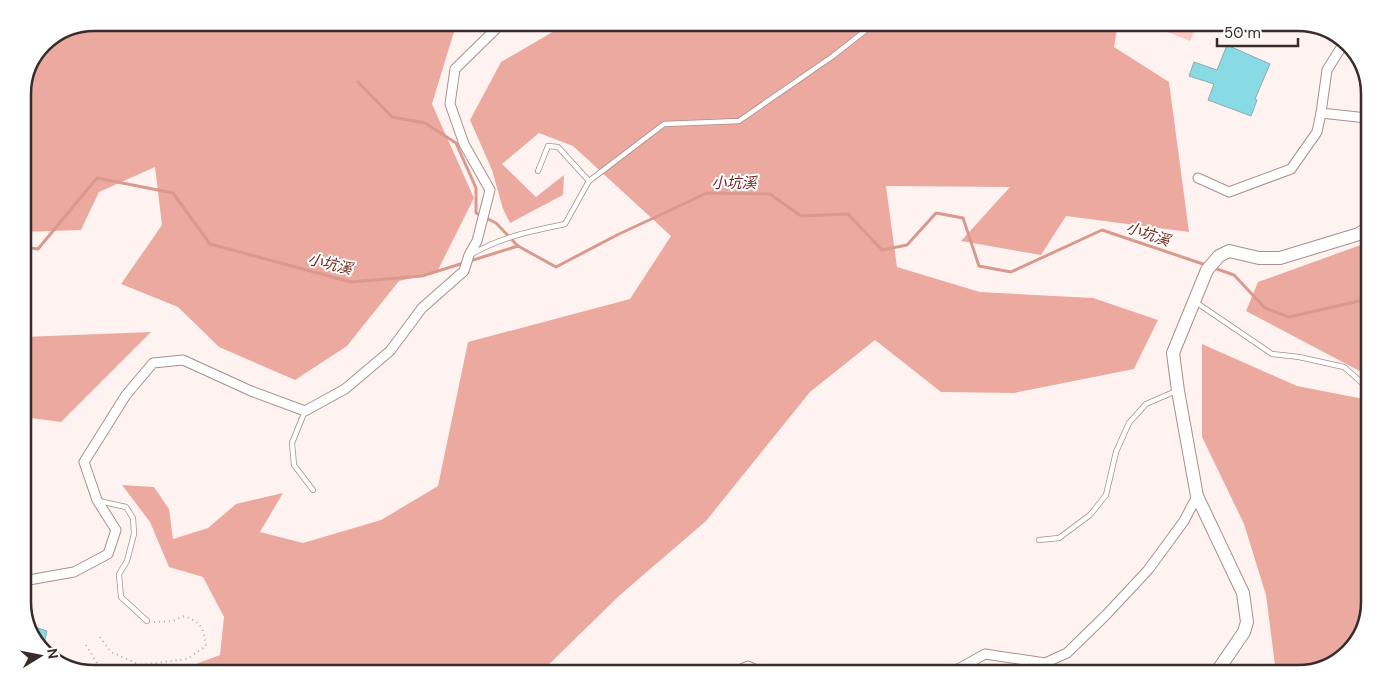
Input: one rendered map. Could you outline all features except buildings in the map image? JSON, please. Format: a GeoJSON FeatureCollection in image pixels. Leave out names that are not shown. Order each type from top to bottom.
{"type":"FeatureCollection","features":[{"type":"Feature","properties":{"kind":"street"},"geometry":{"type":"LineString","coordinates":[[31,580],[74,572],[108,554],[116,530],[97,500],[84,462],[126,395],[153,362],[183,360],[251,391],[305,410],[345,389],[390,351],[422,308],[464,271],[469,255],[477,242],[490,190],[464,144],[450,104],[455,69],[493,31]]}},
{"type":"Feature","properties":{"kind":"street"},"geometry":{"type":"LineString","coordinates":[[1198,178],[1229,192],[1291,169],[1317,132],[1327,70],[1341,49]]}},
{"type":"Feature","properties":{"kind":"street"},"geometry":{"type":"LineString","coordinates":[[1321,113],[1361,117]]}},
{"type":"Feature","properties":{"kind":"street"},"geometry":{"type":"LineString","coordinates":[[1222,665],[1244,632],[1247,622],[1243,593],[1197,496],[1173,353],[1193,300],[1211,266],[1219,256],[1229,251],[1259,258],[1280,258],[1361,233]]}},
{"type":"Feature","properties":{"kind":"street"},"geometry":{"type":"LineString","coordinates":[[966,665],[985,654],[1045,663],[1067,653],[1148,570],[1184,521],[1197,496]]}},
{"type":"Feature","properties":{"kind":"lane"},"geometry":{"type":"LineString","coordinates":[[469,255],[492,243],[522,232],[564,224],[589,181],[664,124],[739,121],[833,56],[864,31]]}},
{"type":"Feature","properties":{"kind":"lane"},"geometry":{"type":"LineString","coordinates":[[538,171],[548,146],[558,147],[589,181]]}},
{"type":"Feature","properties":{"kind":"lane"},"geometry":{"type":"LineString","coordinates":[[1193,300],[1272,354],[1344,366],[1361,381]]}},
{"type":"Feature","properties":{"kind":"lane"},"geometry":{"type":"LineString","coordinates":[[1039,540],[1059,538],[1090,515],[1106,495],[1116,452],[1129,423],[1146,404],[1178,390]]}},
{"type":"Feature","properties":{"kind":"lane"},"geometry":{"type":"LineString","coordinates":[[305,410],[292,444],[294,464],[313,490]]}},
{"type":"Feature","properties":{"kind":"lane"},"geometry":{"type":"LineString","coordinates":[[97,500],[126,507],[133,518],[134,534],[127,561],[119,574],[121,597],[147,621]]}},
{"type":"Feature","properties":{"kind":"path"},"geometry":{"type":"LineString","coordinates":[[100,637],[111,652],[139,665],[187,659],[206,646],[204,633],[197,621],[184,616],[173,622],[147,621]]}},
{"type":"Feature","properties":{"kind":"path"},"geometry":{"type":"LineString","coordinates":[[86,645],[100,665]]}},
{"type":"Feature","properties":{"kind":"shaded area"},"geometry":{"type":"Polygon","coordinates":[[[95,31],[455,31],[432,104],[474,198],[437,272],[399,281],[347,346],[295,380],[219,347],[178,307],[121,284],[162,225],[155,167],[99,192],[81,230],[31,232],[31,90],[33,78],[44,56],[63,40],[74,35],[95,31]]]}},
{"type":"Feature","properties":{"kind":"shaded area"},"geometry":{"type":"Polygon","coordinates":[[[554,31],[1117,31],[1114,47],[1169,82],[1189,232],[1066,216],[1041,255],[961,241],[1010,187],[886,186],[897,267],[980,292],[1093,298],[1158,320],[1134,369],[1014,393],[941,392],[875,340],[810,392],[706,521],[620,595],[548,665],[193,665],[220,655],[224,617],[203,577],[169,567],[150,522],[122,485],[154,487],[169,509],[173,539],[208,528],[236,504],[283,493],[260,532],[303,543],[381,520],[438,486],[468,342],[630,299],[671,236],[573,146],[539,133],[502,164],[536,197],[564,175],[563,195],[510,223],[503,209],[492,170],[470,120],[501,62],[554,31]]]}},
{"type":"Feature","properties":{"kind":"shaded area"},"geometry":{"type":"Polygon","coordinates":[[[1165,31],[1194,31],[1190,41],[1165,31]]]}},
{"type":"Feature","properties":{"kind":"shaded area"},"geometry":{"type":"Polygon","coordinates":[[[1361,245],[1361,372],[1246,311],[1258,282],[1361,245]]]}},
{"type":"Feature","properties":{"kind":"shaded area"},"geometry":{"type":"Polygon","coordinates":[[[151,332],[61,422],[31,418],[31,337],[151,332]]]}},
{"type":"Feature","properties":{"kind":"shaded area"},"geometry":{"type":"Polygon","coordinates":[[[1202,344],[1297,386],[1361,398],[1360,614],[1350,637],[1333,654],[1310,664],[1275,665],[1266,595],[1244,524],[1202,437],[1202,344]]]}},
{"type":"Feature","properties":{"kind":"waterway"},"geometry":{"type":"LineString","coordinates":[[358,82],[392,117],[425,123],[456,143],[476,188],[476,213],[496,223],[518,246]]}},
{"type":"Feature","properties":{"kind":"waterway","name":"小坑溪"},"geometry":{"type":"LineString","coordinates":[[31,248],[38,249],[97,178],[173,193],[210,244],[351,282],[422,276],[518,246],[556,267],[617,235],[707,193],[770,194],[801,216],[848,214],[882,250],[907,245],[936,213],[963,218],[979,266],[1011,272],[1102,230],[1206,265]]}},
{"type":"Feature","properties":{"kind":"waterway","name":"小坑溪"},"geometry":{"type":"LineString","coordinates":[[1214,268],[1234,275],[1265,308],[1289,317],[1359,301],[1361,303]]}}]}
